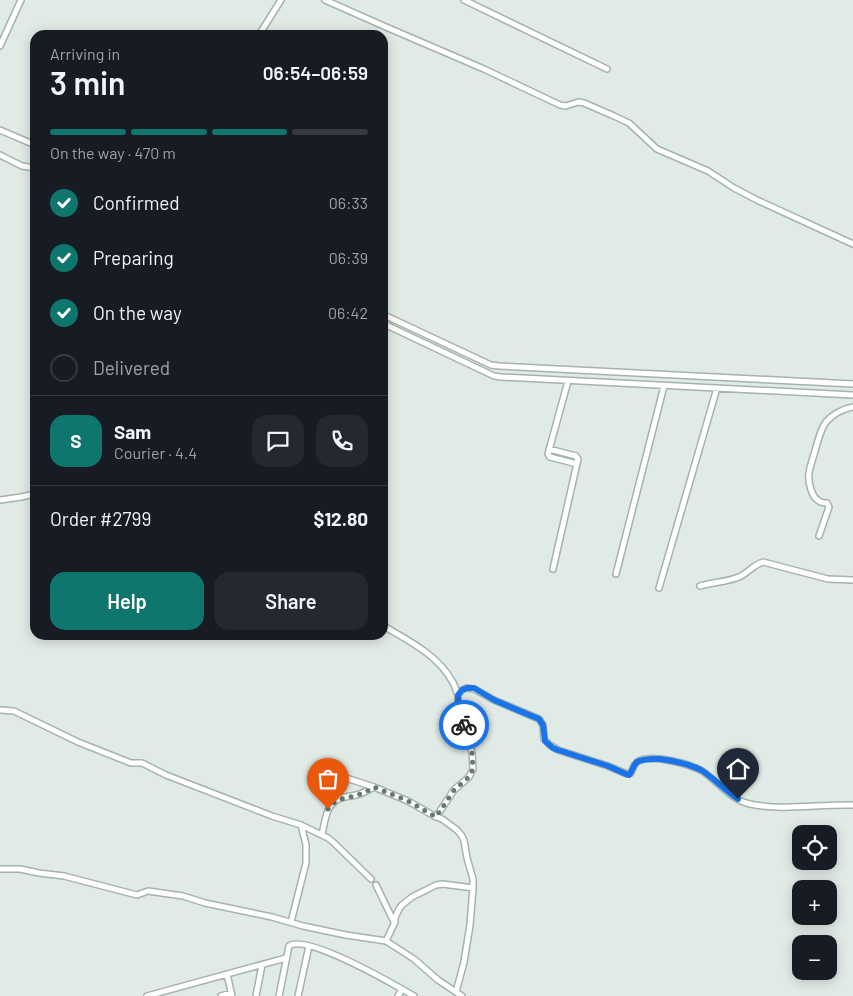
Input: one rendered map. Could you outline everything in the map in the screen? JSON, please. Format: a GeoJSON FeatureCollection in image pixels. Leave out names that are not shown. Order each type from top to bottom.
{"type":"FeatureCollection","features":[{"type":"Feature","properties":{"kind":"street"},"geometry":{"type":"LineString","coordinates":[[0,46],[21,0]]}},
{"type":"Feature","properties":{"kind":"street"},"geometry":{"type":"LineString","coordinates":[[262,30],[281,0]]}},
{"type":"Feature","properties":{"kind":"street"},"geometry":{"type":"LineString","coordinates":[[326,0],[484,69],[560,105],[566,106],[578,102],[594,106],[629,123],[657,149],[701,168],[757,200],[853,244]]}},
{"type":"Feature","properties":{"kind":"street"},"geometry":{"type":"LineString","coordinates":[[464,0],[607,69]]}},
{"type":"Feature","properties":{"kind":"street"},"geometry":{"type":"LineString","coordinates":[[0,130],[30,143]]}},
{"type":"Feature","properties":{"kind":"street"},"geometry":{"type":"LineString","coordinates":[[0,155],[22,166],[30,167]]}},
{"type":"Feature","properties":{"kind":"street"},"geometry":{"type":"LineString","coordinates":[[388,317],[491,365],[853,384]]}},
{"type":"Feature","properties":{"kind":"street"},"geometry":{"type":"LineString","coordinates":[[388,326],[494,376],[853,395]]}},
{"type":"Feature","properties":{"kind":"street"},"geometry":{"type":"LineString","coordinates":[[553,569],[577,464],[550,457],[548,454],[568,381]]}},
{"type":"Feature","properties":{"kind":"street"},"geometry":{"type":"LineString","coordinates":[[616,574],[664,386]]}},
{"type":"Feature","properties":{"kind":"street"},"geometry":{"type":"LineString","coordinates":[[659,588],[717,388]]}},
{"type":"Feature","properties":{"kind":"street"},"geometry":{"type":"LineString","coordinates":[[819,536],[829,507],[827,503],[816,499],[809,481],[809,472],[825,423],[831,416],[853,407]]}},
{"type":"Feature","properties":{"kind":"street"},"geometry":{"type":"LineString","coordinates":[[0,500],[30,495]]}},
{"type":"Feature","properties":{"kind":"street"},"geometry":{"type":"LineString","coordinates":[[700,586],[724,582],[741,576],[763,562],[828,579],[853,580]]}},
{"type":"Feature","properties":{"kind":"street"},"geometry":{"type":"LineString","coordinates":[[388,628],[430,655],[452,680],[458,695],[458,704],[472,753],[473,769],[469,777],[454,790],[436,817]]}},
{"type":"Feature","properties":{"kind":"street"},"geometry":{"type":"LineString","coordinates":[[458,695],[462,690],[474,688],[494,700],[539,719],[543,725],[544,739],[553,748],[629,775],[634,765],[640,760],[664,760],[701,770],[733,797],[744,802],[787,808],[828,805],[853,806]]}},
{"type":"Feature","properties":{"kind":"street"},"geometry":{"type":"LineString","coordinates":[[0,710],[14,711],[78,742],[131,763],[142,764],[272,816],[301,825],[333,842],[371,879]]}},
{"type":"Feature","properties":{"kind":"street"},"geometry":{"type":"LineString","coordinates":[[320,772],[374,787],[408,801],[442,819],[462,836],[473,879],[473,888],[464,962],[456,992]]}},
{"type":"Feature","properties":{"kind":"street"},"geometry":{"type":"LineString","coordinates":[[322,835],[324,822],[331,804],[341,798],[357,795],[374,787]]}},
{"type":"Feature","properties":{"kind":"street"},"geometry":{"type":"LineString","coordinates":[[291,922],[306,863],[306,845],[301,825]]}},
{"type":"Feature","properties":{"kind":"street"},"geometry":{"type":"LineString","coordinates":[[0,869],[20,869],[39,874],[64,876],[136,895],[148,891],[183,896],[205,903],[346,935],[386,941],[414,959],[438,980],[462,996]]}},
{"type":"Feature","properties":{"kind":"street"},"geometry":{"type":"LineString","coordinates":[[386,941],[402,905],[418,894],[443,884],[473,888]]}},
{"type":"Feature","properties":{"kind":"street"},"geometry":{"type":"LineString","coordinates":[[376,885],[395,922]]}},
{"type":"Feature","properties":{"kind":"street"},"geometry":{"type":"LineString","coordinates":[[279,996],[286,958],[291,944],[309,946],[366,969],[414,996]]}},
{"type":"Feature","properties":{"kind":"street"},"geometry":{"type":"LineString","coordinates":[[298,996],[309,946]]}},
{"type":"Feature","properties":{"kind":"street"},"geometry":{"type":"LineString","coordinates":[[147,996],[286,958]]}},
{"type":"Feature","properties":{"kind":"street"},"geometry":{"type":"LineString","coordinates":[[256,996],[262,965]]}},
{"type":"Feature","properties":{"kind":"street"},"geometry":{"type":"LineString","coordinates":[[221,996],[232,994],[227,974]]}},
{"type":"Feature","properties":{"kind":"street"},"geometry":{"type":"LineString","coordinates":[[398,996],[405,992]]}},
{"type":"Feature","properties":{"kind":"way so far"},"geometry":{"type":"LineString","coordinates":[[328,809],[335,800],[357,795],[374,787],[421,807],[436,817],[458,785],[472,773],[472,753],[464,725]]}},
{"type":"Feature","properties":{"kind":"route"},"geometry":{"type":"LineString","coordinates":[[464,725],[458,704],[458,695],[462,690],[474,688],[494,700],[539,719],[543,725],[544,739],[553,748],[629,775],[634,765],[644,759],[657,759],[684,764],[701,770],[738,799]]}}]}
